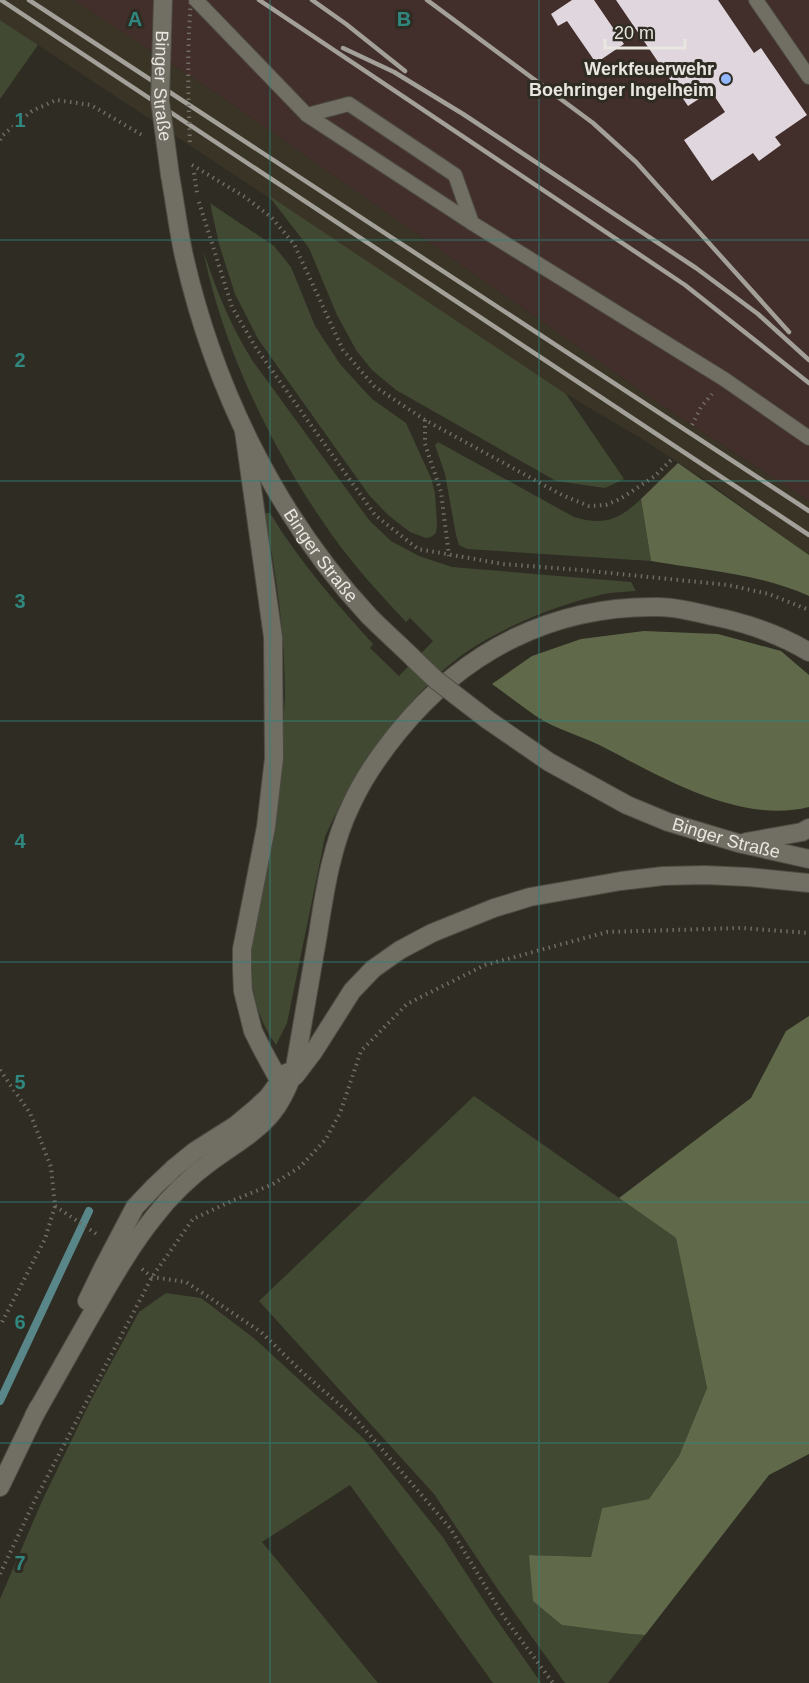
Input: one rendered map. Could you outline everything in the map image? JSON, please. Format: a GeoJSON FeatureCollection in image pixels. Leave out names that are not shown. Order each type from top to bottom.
{"type":"FeatureCollection","features":[{"type":"Feature","properties":{"kind":"main road","name":"Binger Straße"},"geometry":{"type":"LineString","coordinates":[[163,0],[159,101],[183,254],[196,302],[209,346],[244,431],[264,470],[312,545],[369,615],[436,680],[488,720],[549,762],[627,805],[668,822],[738,843],[809,859]]}},
{"type":"Feature","properties":{"kind":"main road"},"geometry":{"type":"LineString","coordinates":[[244,431],[273,637],[274,758],[266,827],[242,949],[243,991],[253,1031],[285,1082]]}},
{"type":"Feature","properties":{"kind":"main road"},"geometry":{"type":"LineString","coordinates":[[0,1487],[34,1416],[140,1235],[155,1215],[191,1178],[252,1134],[275,1111],[298,1052],[327,880],[339,833],[366,776],[417,709],[449,679],[495,648],[524,633],[587,613],[624,608],[661,607],[721,617],[753,625],[809,652]]}},
{"type":"Feature","properties":{"kind":"main road"},"geometry":{"type":"LineString","coordinates":[[738,843],[802,832],[809,828]]}},
{"type":"Feature","properties":{"kind":"main road"},"geometry":{"type":"LineString","coordinates":[[285,1082],[314,1051],[352,991],[373,969],[400,950],[432,933],[485,912],[530,897],[621,880],[663,876],[716,875],[809,883]]}},
{"type":"Feature","properties":{"kind":"lane"},"geometry":{"type":"LineString","coordinates":[[194,0],[307,115],[472,224],[724,380],[809,438]]}},
{"type":"Feature","properties":{"kind":"lane"},"geometry":{"type":"LineString","coordinates":[[756,0],[809,77]]}},
{"type":"Feature","properties":{"kind":"lane"},"geometry":{"type":"LineString","coordinates":[[307,115],[349,104],[455,175],[472,224]]}},
{"type":"Feature","properties":{"kind":"path"},"geometry":{"type":"LineString","coordinates":[[191,148],[188,88],[189,28],[194,0]]}},
{"type":"Feature","properties":{"kind":"path"},"geometry":{"type":"LineString","coordinates":[[0,140],[32,111],[56,100],[91,105],[149,139]]}},
{"type":"Feature","properties":{"kind":"path"},"geometry":{"type":"LineString","coordinates":[[192,159],[197,193],[232,308],[284,389],[375,515],[418,549],[503,564],[728,585],[770,594],[809,610]]}},
{"type":"Feature","properties":{"kind":"path"},"geometry":{"type":"LineString","coordinates":[[187,162],[245,197],[272,218],[294,244],[343,350],[374,386],[425,420],[562,495],[589,506],[606,505],[620,499],[655,476],[672,459]]}},
{"type":"Feature","properties":{"kind":"path"},"geometry":{"type":"LineString","coordinates":[[692,425],[701,407]]}},
{"type":"Feature","properties":{"kind":"path"},"geometry":{"type":"LineString","coordinates":[[425,420],[425,444],[441,492],[449,556]]}},
{"type":"Feature","properties":{"kind":"path"},"geometry":{"type":"LineString","coordinates":[[0,1574],[34,1502],[152,1277],[193,1219],[273,1184],[300,1167],[326,1139],[340,1113],[361,1051],[407,1004],[485,964],[608,932],[741,928],[809,933]]}},
{"type":"Feature","properties":{"kind":"path"},"geometry":{"type":"LineString","coordinates":[[0,1070],[30,1113],[51,1167],[55,1206],[45,1239],[0,1326]]}},
{"type":"Feature","properties":{"kind":"path"},"geometry":{"type":"LineString","coordinates":[[152,1277],[186,1282],[261,1332],[355,1418],[450,1528],[504,1617],[553,1683]]}},
{"type":"Feature","properties":{"kind":"shaded area"},"geometry":{"type":"Polygon","coordinates":[[[0,0],[74,0],[219,95],[664,407],[809,501],[809,555],[702,478],[566,394],[0,20],[0,0]]]}},
{"type":"Feature","properties":{"kind":"shaded area"},"geometry":{"type":"Polygon","coordinates":[[[74,0],[809,0],[809,501],[664,407],[219,95],[74,0]]]}},
{"type":"Feature","properties":{"kind":"green space"},"geometry":{"type":"Polygon","coordinates":[[[0,20],[38,45],[0,99],[0,20]]]}},
{"type":"Feature","properties":{"kind":"green space"},"geometry":{"type":"Polygon","coordinates":[[[268,195],[566,394],[624,479],[605,488],[556,481],[396,390],[372,370],[356,350],[337,315],[309,248],[268,195]]]}},
{"type":"Feature","properties":{"kind":"green space"},"geometry":{"type":"Polygon","coordinates":[[[210,203],[274,246],[291,267],[315,326],[340,364],[372,399],[406,423],[431,478],[435,493],[437,525],[436,533],[431,537],[426,538],[410,532],[388,515],[369,495],[258,339],[235,294],[219,244],[210,203]]]}},
{"type":"Feature","properties":{"kind":"green space"},"geometry":{"type":"Polygon","coordinates":[[[203,250],[224,306],[252,360],[369,520],[391,541],[419,556],[452,567],[631,582],[636,591],[608,593],[564,605],[500,632],[447,667],[393,724],[362,767],[325,837],[287,1023],[276,1045],[261,1018],[253,989],[251,958],[258,897],[276,806],[285,697],[282,628],[266,513],[270,513],[305,564],[373,644],[370,648],[399,676],[433,641],[410,618],[406,622],[358,569],[332,535],[289,469],[237,363],[212,288],[203,250]]]}},
{"type":"Feature","properties":{"kind":"green space"},"geometry":{"type":"Polygon","coordinates":[[[438,442],[574,517],[584,520],[610,519],[625,512],[641,499],[651,561],[467,549],[459,545],[445,474],[435,445],[438,442]]]}},
{"type":"Feature","properties":{"kind":"green space"},"geometry":{"type":"Polygon","coordinates":[[[678,463],[809,555],[809,596],[751,578],[651,561],[641,499],[678,463]]]}},
{"type":"Feature","properties":{"kind":"green space"},"geometry":{"type":"Polygon","coordinates":[[[644,631],[718,634],[781,651],[809,675],[809,807],[783,811],[757,809],[704,796],[544,721],[492,684],[532,656],[581,639],[644,631]]]}},
{"type":"Feature","properties":{"kind":"green space"},"geometry":{"type":"Polygon","coordinates":[[[809,1016],[809,1454],[769,1475],[645,1635],[562,1625],[533,1601],[529,1555],[591,1557],[602,1508],[649,1499],[679,1456],[707,1388],[676,1238],[619,1198],[751,1098],[786,1031],[809,1016]]]}},
{"type":"Feature","properties":{"kind":"green space"},"geometry":{"type":"Polygon","coordinates":[[[474,1096],[676,1238],[707,1388],[679,1456],[649,1499],[602,1508],[591,1557],[529,1555],[562,1625],[645,1635],[608,1683],[565,1683],[501,1594],[434,1494],[259,1301],[474,1096]]]}},
{"type":"Feature","properties":{"kind":"green space"},"geometry":{"type":"Polygon","coordinates":[[[166,1293],[201,1298],[255,1339],[364,1439],[442,1536],[541,1683],[493,1683],[350,1485],[262,1542],[378,1683],[0,1683],[0,1599],[42,1501],[92,1398],[139,1312],[166,1293]]]}},
{"type":"Feature","properties":{"kind":"building"},"geometry":{"type":"Polygon","coordinates":[[[572,0],[594,0],[624,44],[596,63],[567,21],[558,26],[551,14],[572,0]]]}},
{"type":"Feature","properties":{"kind":"building","name":"Werkfeuerwehr Boehringer Ingelheim"},"geometry":{"type":"Polygon","coordinates":[[[616,0],[718,0],[754,53],[761,48],[807,115],[775,137],[781,145],[759,161],[753,153],[712,181],[684,140],[725,112],[711,91],[688,106],[616,0]]]}},
{"type":"Feature","properties":{"kind":"waterway"},"geometry":{"type":"LineString","coordinates":[[0,1401],[89,1211]]}},
{"type":"Feature","properties":{"kind":"railway"},"geometry":{"type":"LineString","coordinates":[[1,0],[809,535]]}},
{"type":"Feature","properties":{"kind":"railway"},"geometry":{"type":"LineString","coordinates":[[29,0],[809,511]]}},
{"type":"Feature","properties":{"kind":"railway"},"geometry":{"type":"LineString","coordinates":[[259,0],[685,285],[809,383]]}},
{"type":"Feature","properties":{"kind":"railway"},"geometry":{"type":"LineString","coordinates":[[312,0],[405,71]]}},
{"type":"Feature","properties":{"kind":"railway"},"geometry":{"type":"LineString","coordinates":[[427,0],[593,123],[636,162],[789,332]]}},
{"type":"Feature","properties":{"kind":"railway"},"geometry":{"type":"LineString","coordinates":[[343,48],[394,72],[463,114],[696,268],[758,314],[809,360]]}},
{"type":"Feature","properties":{"kind":"place","name":"Werkfeuerwehr Boehringer Ingelheim"},"geometry":{"type":"Point","coordinates":[726,79]}}]}
